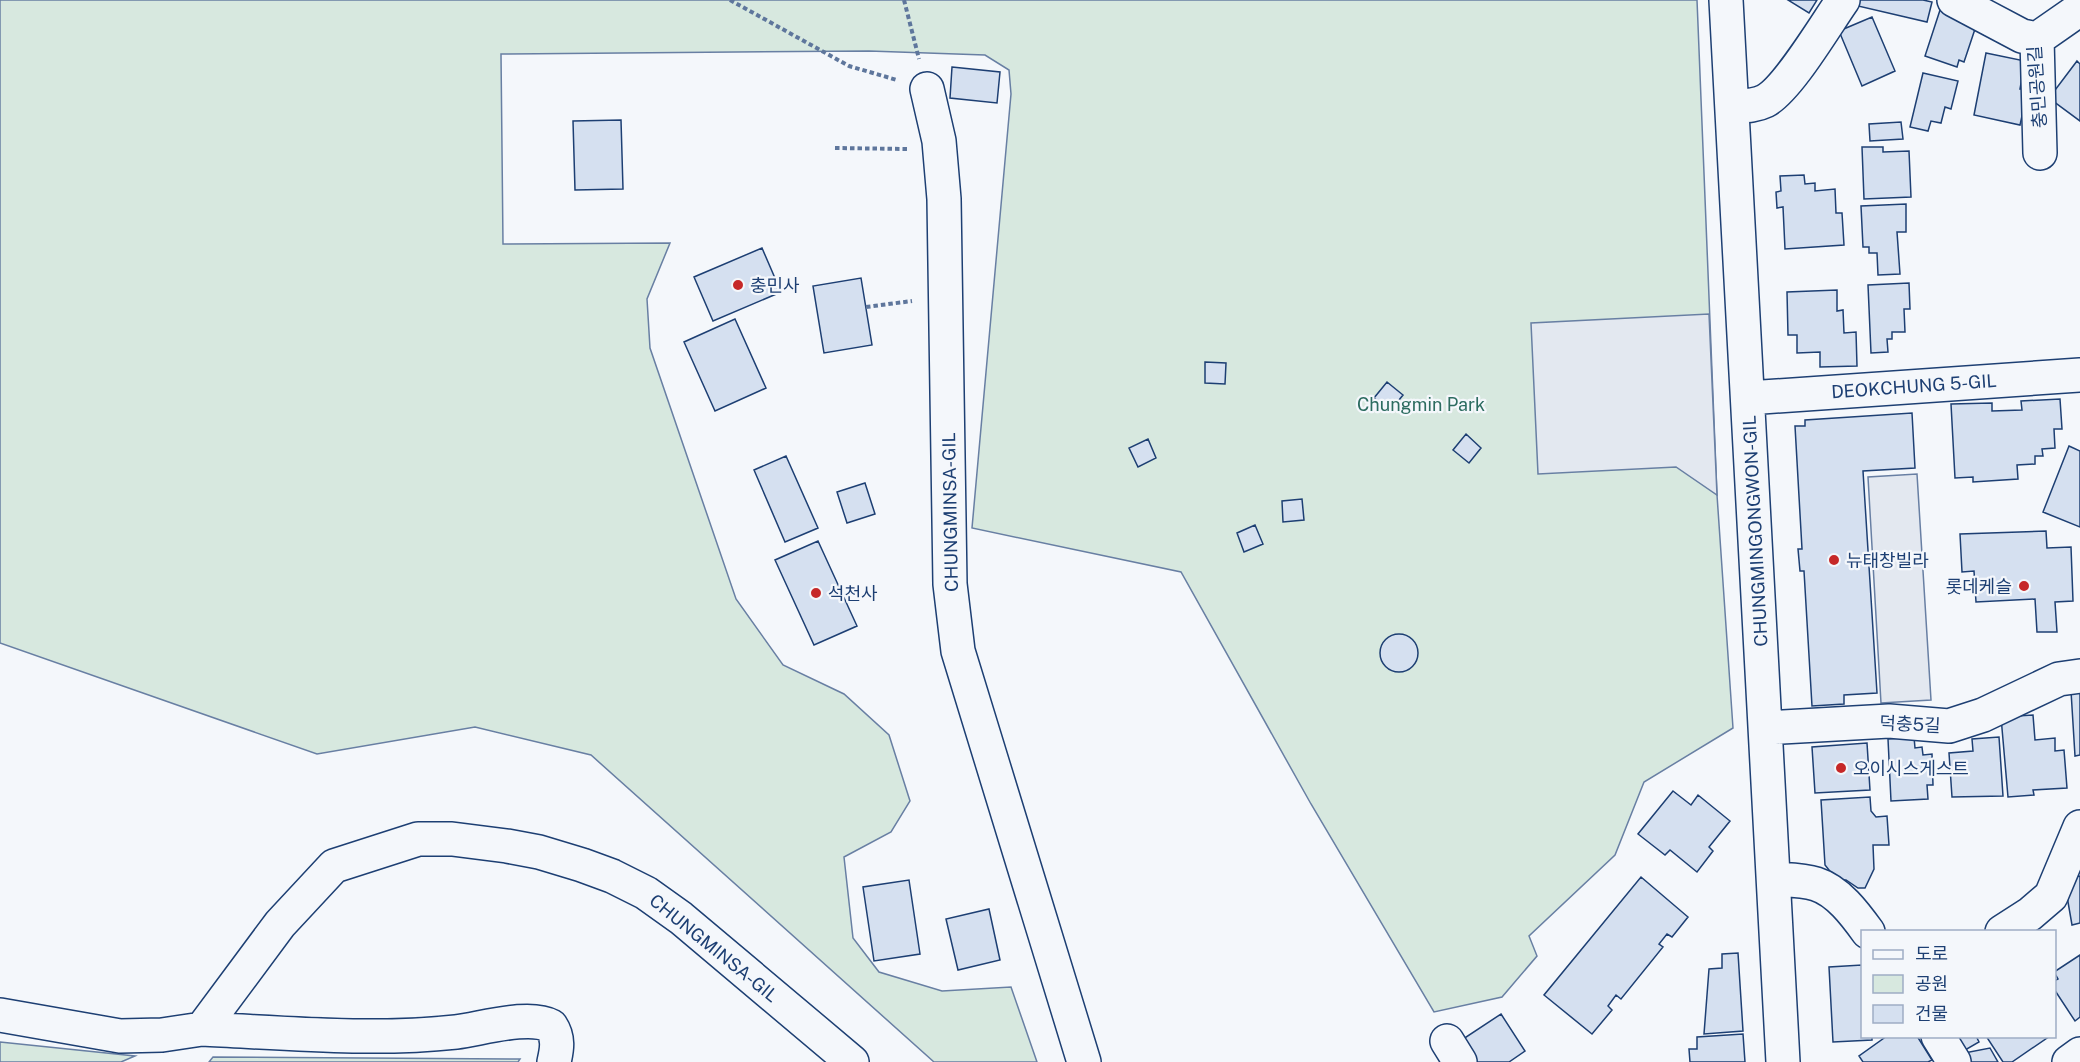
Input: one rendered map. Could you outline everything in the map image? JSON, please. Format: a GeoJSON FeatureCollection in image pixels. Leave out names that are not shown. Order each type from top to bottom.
{"type":"FeatureCollection","features":[{"type":"Feature","properties":{"kind":"street","name":"CHUNGMINGONGWON-GIL"},"geometry":{"type":"LineString","coordinates":[[1726,0],[1783,1062]]}},
{"type":"Feature","properties":{"kind":"street"},"geometry":{"type":"LineString","coordinates":[[1732,107],[1763,102],[1776,93],[1843,0]]}},
{"type":"Feature","properties":{"kind":"street","name":"충민공원길"},"geometry":{"type":"LineString","coordinates":[[1954,0],[2022,36],[2037,39],[2040,153]]}},
{"type":"Feature","properties":{"kind":"street"},"geometry":{"type":"LineString","coordinates":[[2037,39],[2080,9]]}},
{"type":"Feature","properties":{"kind":"street","name":"CHUNGMINSA-GIL"},"geometry":{"type":"LineString","coordinates":[[927,89],[939,141],[944,199],[950,584],[958,651],[1084,1062]]}},
{"type":"Feature","properties":{"kind":"street","name":"DEOKCHUNG 5-GIL"},"geometry":{"type":"LineString","coordinates":[[1748,398],[2080,375]]}},
{"type":"Feature","properties":{"kind":"street","name":"덕충5길"},"geometry":{"type":"LineString","coordinates":[[1766,728],[1889,722],[1949,726],[1983,715],[2059,679],[2080,676]]}},
{"type":"Feature","properties":{"kind":"street"},"geometry":{"type":"LineString","coordinates":[[2005,930],[2038,908],[2051,896],[2080,827]]}},
{"type":"Feature","properties":{"kind":"street","name":"CHUNGMINSA-GIL"},"geometry":{"type":"LineString","coordinates":[[202,1029],[280,924],[334,866],[418,839],[452,839],[539,852],[582,864],[646,893],[681,918],[852,1062]]}},
{"type":"Feature","properties":{"kind":"street"},"geometry":{"type":"LineString","coordinates":[[1774,879],[1815,884],[1825,888],[1846,905],[1866,930]]}},
{"type":"Feature","properties":{"kind":"street"},"geometry":{"type":"LineString","coordinates":[[0,1015],[120,1036],[162,1035],[202,1029],[360,1036],[454,1032],[523,1022],[540,1022],[551,1026],[555,1034],[557,1047],[554,1062]]}},
{"type":"Feature","properties":{"kind":"street"},"geometry":{"type":"LineString","coordinates":[[1939,1038],[1954,1062]]}},
{"type":"Feature","properties":{"kind":"street"},"geometry":{"type":"LineString","coordinates":[[2069,1062],[2080,1054]]}},
{"type":"Feature","properties":{"kind":"path"},"geometry":{"type":"LineString","coordinates":[[730,0],[849,66],[927,89]]}},
{"type":"Feature","properties":{"kind":"path"},"geometry":{"type":"LineString","coordinates":[[904,0],[927,89]]}},
{"type":"Feature","properties":{"kind":"path"},"geometry":{"type":"LineString","coordinates":[[836,148],[898,149]]}},
{"type":"Feature","properties":{"kind":"path"},"geometry":{"type":"LineString","coordinates":[[866,307],[902,303]]}},
{"type":"Feature","properties":{"kind":"green space","name":"Chungmin Park"},"geometry":{"type":"Polygon","coordinates":[[[0,0],[1697,0],[1717,495],[1733,728],[1644,782],[1615,855],[1529,936],[1537,956],[1502,997],[1434,1012],[1311,804],[1181,572],[972,528],[1011,94],[1009,70],[985,55],[869,51],[501,54],[503,244],[670,243],[647,299],[650,348],[736,599],[783,665],[844,694],[889,735],[910,801],[891,832],[844,857],[853,938],[879,972],[942,991],[1011,987],[1037,1062],[934,1062],[591,755],[475,727],[317,754],[0,643],[0,0]]]}},
{"type":"Feature","properties":{"kind":"green space"},"geometry":{"type":"Polygon","coordinates":[[[0,1042],[135,1056],[121,1062],[0,1062],[0,1042]]]}},
{"type":"Feature","properties":{"kind":"green space"},"geometry":{"type":"Polygon","coordinates":[[[213,1057],[520,1059],[518,1062],[209,1062],[213,1057]]]}},
{"type":"Feature","properties":{"kind":"shaded area"},"geometry":{"type":"Polygon","coordinates":[[[1709,314],[1717,495],[1676,467],[1538,474],[1531,323],[1709,314]]]}},
{"type":"Feature","properties":{"kind":"shaded area"},"geometry":{"type":"Polygon","coordinates":[[[1917,474],[1931,700],[1881,703],[1868,477],[1917,474]]]}},
{"type":"Feature","properties":{"kind":"building"},"geometry":{"type":"Polygon","coordinates":[[[1788,0],[1817,0],[1809,13],[1788,0]]]}},
{"type":"Feature","properties":{"kind":"building"},"geometry":{"type":"Polygon","coordinates":[[[1859,0],[1932,2],[1927,22],[1858,6],[1859,0]]]}},
{"type":"Feature","properties":{"kind":"building"},"geometry":{"type":"Polygon","coordinates":[[[1942,4],[1976,26],[1964,62],[1959,60],[1957,67],[1925,56],[1942,4]]]}},
{"type":"Feature","properties":{"kind":"building"},"geometry":{"type":"Polygon","coordinates":[[[1872,17],[1895,71],[1862,86],[1839,31],[1872,17]]]}},
{"type":"Feature","properties":{"kind":"building"},"geometry":{"type":"Polygon","coordinates":[[[1986,53],[2025,61],[2020,89],[2024,89],[2026,98],[2020,125],[1974,115],[1986,53]]]}},
{"type":"Feature","properties":{"kind":"building"},"geometry":{"type":"Polygon","coordinates":[[[2077,61],[2080,64],[2080,121],[2049,98],[2077,61]]]}},
{"type":"Feature","properties":{"kind":"building"},"geometry":{"type":"Polygon","coordinates":[[[952,67],[1000,72],[997,103],[950,98],[952,67]]]}},
{"type":"Feature","properties":{"kind":"building"},"geometry":{"type":"Polygon","coordinates":[[[1923,73],[1958,81],[1951,109],[1945,107],[1941,123],[1931,121],[1928,131],[1910,127],[1923,73]]]}},
{"type":"Feature","properties":{"kind":"building"},"geometry":{"type":"Polygon","coordinates":[[[621,120],[623,189],[575,190],[573,121],[621,120]]]}},
{"type":"Feature","properties":{"kind":"building"},"geometry":{"type":"Polygon","coordinates":[[[1901,122],[1903,139],[1870,141],[1869,124],[1901,122]]]}},
{"type":"Feature","properties":{"kind":"building"},"geometry":{"type":"Polygon","coordinates":[[[1862,147],[1883,147],[1883,152],[1909,151],[1911,197],[1864,199],[1862,147]]]}},
{"type":"Feature","properties":{"kind":"building"},"geometry":{"type":"Polygon","coordinates":[[[1804,175],[1805,184],[1815,183],[1815,191],[1835,189],[1836,213],[1842,213],[1844,245],[1785,249],[1783,207],[1777,208],[1776,192],[1781,191],[1780,176],[1804,175]]]}},
{"type":"Feature","properties":{"kind":"building"},"geometry":{"type":"Polygon","coordinates":[[[1906,204],[1906,232],[1897,232],[1900,274],[1878,275],[1877,253],[1869,253],[1869,247],[1863,247],[1861,206],[1906,204]]]}},
{"type":"Feature","properties":{"kind":"building","name":"충민사"},"geometry":{"type":"Polygon","coordinates":[[[762,248],[781,292],[713,321],[694,277],[762,248]]]}},
{"type":"Feature","properties":{"kind":"building"},"geometry":{"type":"Polygon","coordinates":[[[861,278],[872,345],[824,353],[813,286],[861,278]]]}},
{"type":"Feature","properties":{"kind":"building"},"geometry":{"type":"Polygon","coordinates":[[[1909,283],[1910,309],[1904,309],[1905,332],[1892,332],[1892,339],[1887,339],[1888,352],[1871,353],[1868,285],[1909,283]]]}},
{"type":"Feature","properties":{"kind":"building"},"geometry":{"type":"Polygon","coordinates":[[[1837,290],[1837,311],[1843,310],[1844,333],[1856,332],[1857,366],[1820,367],[1820,352],[1797,353],[1797,335],[1788,335],[1787,292],[1837,290]]]}},
{"type":"Feature","properties":{"kind":"building"},"geometry":{"type":"Polygon","coordinates":[[[735,319],[766,388],[715,411],[684,342],[735,319]]]}},
{"type":"Feature","properties":{"kind":"building"},"geometry":{"type":"Polygon","coordinates":[[[1205,362],[1226,363],[1225,384],[1205,383],[1205,362]]]}},
{"type":"Feature","properties":{"kind":"building"},"geometry":{"type":"Polygon","coordinates":[[[1387,382],[1403,395],[1390,411],[1374,398],[1387,382]]]}},
{"type":"Feature","properties":{"kind":"building"},"geometry":{"type":"Polygon","coordinates":[[[2060,399],[2062,429],[2054,429],[2055,448],[2042,449],[2043,456],[2035,456],[2035,464],[2017,465],[2018,479],[1973,482],[1973,477],[1955,478],[1951,404],[1992,403],[1992,411],[2022,410],[2021,401],[2060,399]]]}},
{"type":"Feature","properties":{"kind":"building","name":"뉴태창빌라"},"geometry":{"type":"Polygon","coordinates":[[[1912,413],[1915,468],[1863,471],[1877,693],[1844,695],[1844,704],[1812,706],[1804,571],[1800,571],[1798,549],[1802,549],[1795,426],[1805,426],[1805,420],[1912,413]]]}},
{"type":"Feature","properties":{"kind":"building"},"geometry":{"type":"Polygon","coordinates":[[[1466,434],[1481,448],[1469,463],[1453,450],[1466,434]]]}},
{"type":"Feature","properties":{"kind":"building"},"geometry":{"type":"Polygon","coordinates":[[[1148,439],[1156,458],[1138,467],[1129,448],[1148,439]]]}},
{"type":"Feature","properties":{"kind":"building"},"geometry":{"type":"Polygon","coordinates":[[[2069,446],[2080,451],[2080,527],[2043,512],[2069,446]]]}},
{"type":"Feature","properties":{"kind":"building"},"geometry":{"type":"Polygon","coordinates":[[[786,456],[818,528],[785,542],[754,470],[786,456]]]}},
{"type":"Feature","properties":{"kind":"building"},"geometry":{"type":"Polygon","coordinates":[[[865,483],[875,514],[847,523],[837,492],[865,483]]]}},
{"type":"Feature","properties":{"kind":"building"},"geometry":{"type":"Polygon","coordinates":[[[1302,499],[1304,520],[1283,522],[1282,501],[1302,499]]]}},
{"type":"Feature","properties":{"kind":"building"},"geometry":{"type":"Polygon","coordinates":[[[1255,525],[1263,544],[1244,552],[1237,533],[1255,525]]]}},
{"type":"Feature","properties":{"kind":"building","name":"롯데케슬"},"geometry":{"type":"Polygon","coordinates":[[[2046,531],[2047,548],[2071,547],[2073,601],[2055,602],[2057,632],[2037,632],[2035,599],[1976,602],[1974,571],[1962,572],[1960,534],[2046,531]]]}},
{"type":"Feature","properties":{"kind":"building","name":"석천사"},"geometry":{"type":"Polygon","coordinates":[[[818,541],[857,626],[814,645],[775,560],[818,541]]]}},
{"type":"Feature","properties":{"kind":"building"},"geometry":{"type":"Polygon","coordinates":[[[1399,634],[1412,640],[1418,653],[1412,666],[1399,672],[1386,666],[1380,653],[1386,640],[1399,634]]]}},
{"type":"Feature","properties":{"kind":"building"},"geometry":{"type":"Polygon","coordinates":[[[2080,690],[2080,755],[2075,756],[2071,691],[2080,690]]]}},
{"type":"Feature","properties":{"kind":"building"},"geometry":{"type":"Polygon","coordinates":[[[2033,715],[2035,740],[2055,738],[2055,751],[2064,750],[2067,788],[2033,790],[2034,795],[2008,797],[2001,717],[2033,715]]]}},
{"type":"Feature","properties":{"kind":"building"},"geometry":{"type":"Polygon","coordinates":[[[1914,737],[1915,748],[1922,747],[1923,755],[1932,754],[1933,785],[1927,785],[1928,799],[1891,801],[1888,739],[1914,737]]]}},
{"type":"Feature","properties":{"kind":"building"},"geometry":{"type":"Polygon","coordinates":[[[1999,737],[2003,796],[1952,797],[1949,753],[1973,751],[1972,739],[1999,737]]]}},
{"type":"Feature","properties":{"kind":"building","name":"오이시스게스트"},"geometry":{"type":"Polygon","coordinates":[[[1867,743],[1870,790],[1815,793],[1812,747],[1867,743]]]}},
{"type":"Feature","properties":{"kind":"building"},"geometry":{"type":"Polygon","coordinates":[[[1673,791],[1691,805],[1698,795],[1730,821],[1709,847],[1713,851],[1697,872],[1670,850],[1665,855],[1638,834],[1673,791]]]}},
{"type":"Feature","properties":{"kind":"building"},"geometry":{"type":"Polygon","coordinates":[[[1870,797],[1871,811],[1876,817],[1887,816],[1889,845],[1873,845],[1874,869],[1865,888],[1858,888],[1846,880],[1837,880],[1825,865],[1821,800],[1870,797]]]}},
{"type":"Feature","properties":{"kind":"building"},"geometry":{"type":"Polygon","coordinates":[[[2080,876],[2080,923],[2072,925],[2064,879],[2080,876]]]}},
{"type":"Feature","properties":{"kind":"building"},"geometry":{"type":"Polygon","coordinates":[[[1641,877],[1688,917],[1672,937],[1667,934],[1659,944],[1663,947],[1621,999],[1616,995],[1608,1006],[1612,1010],[1592,1034],[1544,995],[1641,877]]]}},
{"type":"Feature","properties":{"kind":"building"},"geometry":{"type":"Polygon","coordinates":[[[909,880],[920,954],[874,961],[863,887],[909,880]]]}},
{"type":"Feature","properties":{"kind":"building"},"geometry":{"type":"Polygon","coordinates":[[[989,909],[1000,960],[958,970],[946,919],[989,909]]]}},
{"type":"Feature","properties":{"kind":"building"},"geometry":{"type":"Polygon","coordinates":[[[1738,953],[1743,1031],[1704,1034],[1709,969],[1722,968],[1722,954],[1738,953]]]}},
{"type":"Feature","properties":{"kind":"building"},"geometry":{"type":"Polygon","coordinates":[[[2080,955],[2080,1017],[2075,1021],[2056,992],[2056,980],[2058,979],[2056,971],[2080,955]]]}},
{"type":"Feature","properties":{"kind":"building"},"geometry":{"type":"Polygon","coordinates":[[[1861,965],[1861,1038],[1872,1038],[1872,1040],[1833,1042],[1829,967],[1861,965]]]}},
{"type":"Feature","properties":{"kind":"building"},"geometry":{"type":"Polygon","coordinates":[[[1501,1014],[1525,1051],[1509,1062],[1466,1062],[1454,1045],[1501,1014]]]}},
{"type":"Feature","properties":{"kind":"building"},"geometry":{"type":"Polygon","coordinates":[[[1743,1034],[1745,1062],[1690,1062],[1689,1049],[1697,1049],[1697,1037],[1743,1034]]]}},
{"type":"Feature","properties":{"kind":"building"},"geometry":{"type":"Polygon","coordinates":[[[1884,1038],[1918,1038],[1932,1060],[1928,1062],[1863,1062],[1859,1056],[1884,1038]]]}},
{"type":"Feature","properties":{"kind":"building"},"geometry":{"type":"Polygon","coordinates":[[[1951,1038],[1977,1038],[1979,1042],[1960,1053],[1951,1038]]]}},
{"type":"Feature","properties":{"kind":"building"},"geometry":{"type":"Polygon","coordinates":[[[1987,1038],[2047,1038],[2012,1062],[2003,1062],[1987,1038]]]}},
{"type":"Feature","properties":{"kind":"building"},"geometry":{"type":"Polygon","coordinates":[[[1990,1048],[1998,1062],[1963,1062],[1959,1054],[1990,1048]]]}},
{"type":"Feature","properties":{"kind":"place","name":"충민사"},"geometry":{"type":"Point","coordinates":[738,285]}},
{"type":"Feature","properties":{"kind":"place","name":"뉴태창빌라"},"geometry":{"type":"Point","coordinates":[1834,560]}},
{"type":"Feature","properties":{"kind":"place","name":"롯데케슬"},"geometry":{"type":"Point","coordinates":[2024,586]}},
{"type":"Feature","properties":{"kind":"place","name":"석천사"},"geometry":{"type":"Point","coordinates":[816,593]}},
{"type":"Feature","properties":{"kind":"place","name":"오이시스게스트"},"geometry":{"type":"Point","coordinates":[1841,768]}}]}
